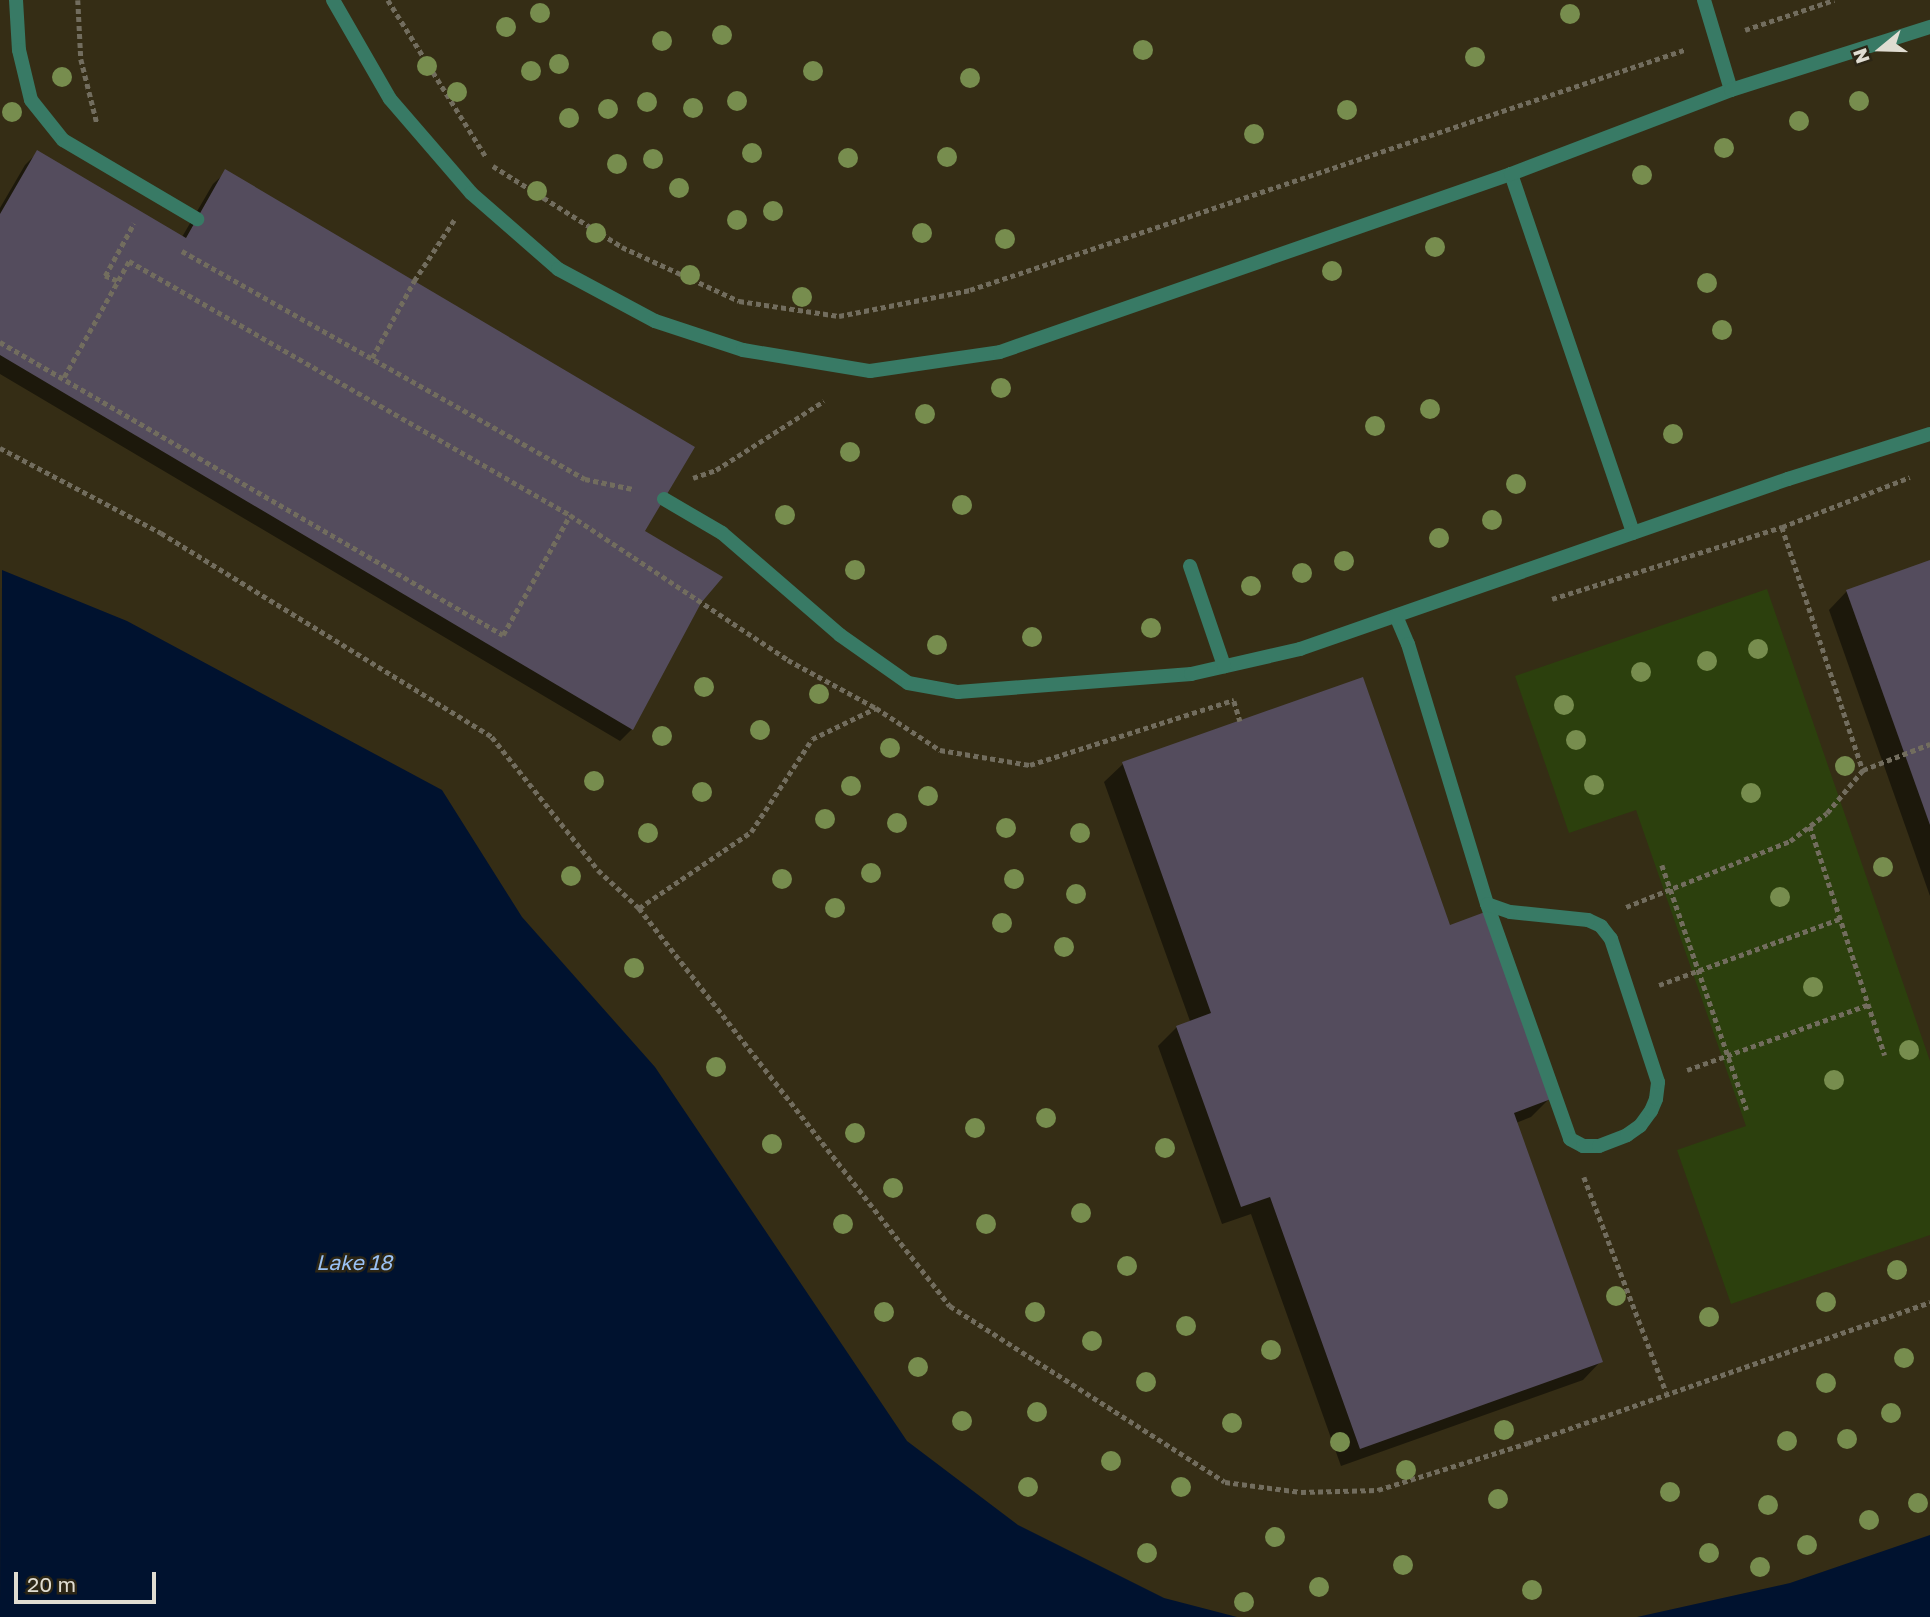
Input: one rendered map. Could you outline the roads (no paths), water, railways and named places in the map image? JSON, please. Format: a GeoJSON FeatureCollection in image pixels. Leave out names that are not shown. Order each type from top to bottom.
{"type":"FeatureCollection","features":[{"type":"Feature","properties":{"kind":"street"},"geometry":{"type":"LineString","coordinates":[[16,0],[19,50],[31,100],[64,140],[197,219]]}},
{"type":"Feature","properties":{"kind":"street"},"geometry":{"type":"LineString","coordinates":[[333,0],[390,99],[471,194],[558,269],[655,321],[743,349],[870,371],[1000,352],[1511,174],[1731,90],[1930,27]]}},
{"type":"Feature","properties":{"kind":"street"},"geometry":{"type":"LineString","coordinates":[[1704,0],[1731,90]]}},
{"type":"Feature","properties":{"kind":"street"},"geometry":{"type":"LineString","coordinates":[[1511,174],[1633,533]]}},
{"type":"Feature","properties":{"kind":"street"},"geometry":{"type":"LineString","coordinates":[[664,499],[722,533],[840,635],[908,683],[958,692],[1191,674],[1300,649],[1633,533],[1930,434]]}},
{"type":"Feature","properties":{"kind":"street"},"geometry":{"type":"LineString","coordinates":[[1190,566],[1224,666]]}},
{"type":"Feature","properties":{"kind":"street"},"geometry":{"type":"LineString","coordinates":[[1396,616],[1408,644],[1487,904],[1570,1139],[1583,1146],[1599,1146],[1627,1135],[1640,1126],[1650,1111],[1656,1099],[1658,1082],[1611,939],[1601,926],[1588,920],[1510,912],[1487,904]]}},
{"type":"Feature","properties":{"kind":"water","name":"Lake 18"},"geometry":{"type":"Polygon","coordinates":[[[2,570],[127,621],[442,790],[522,917],[655,1067],[907,1441],[1018,1525],[1164,1598],[1237,1617],[0,1617],[2,570]]]}},
{"type":"Feature","properties":{"kind":"water"},"geometry":{"type":"Polygon","coordinates":[[[1930,1535],[1930,1617],[1637,1617],[1790,1583],[1930,1535]]]}}]}
